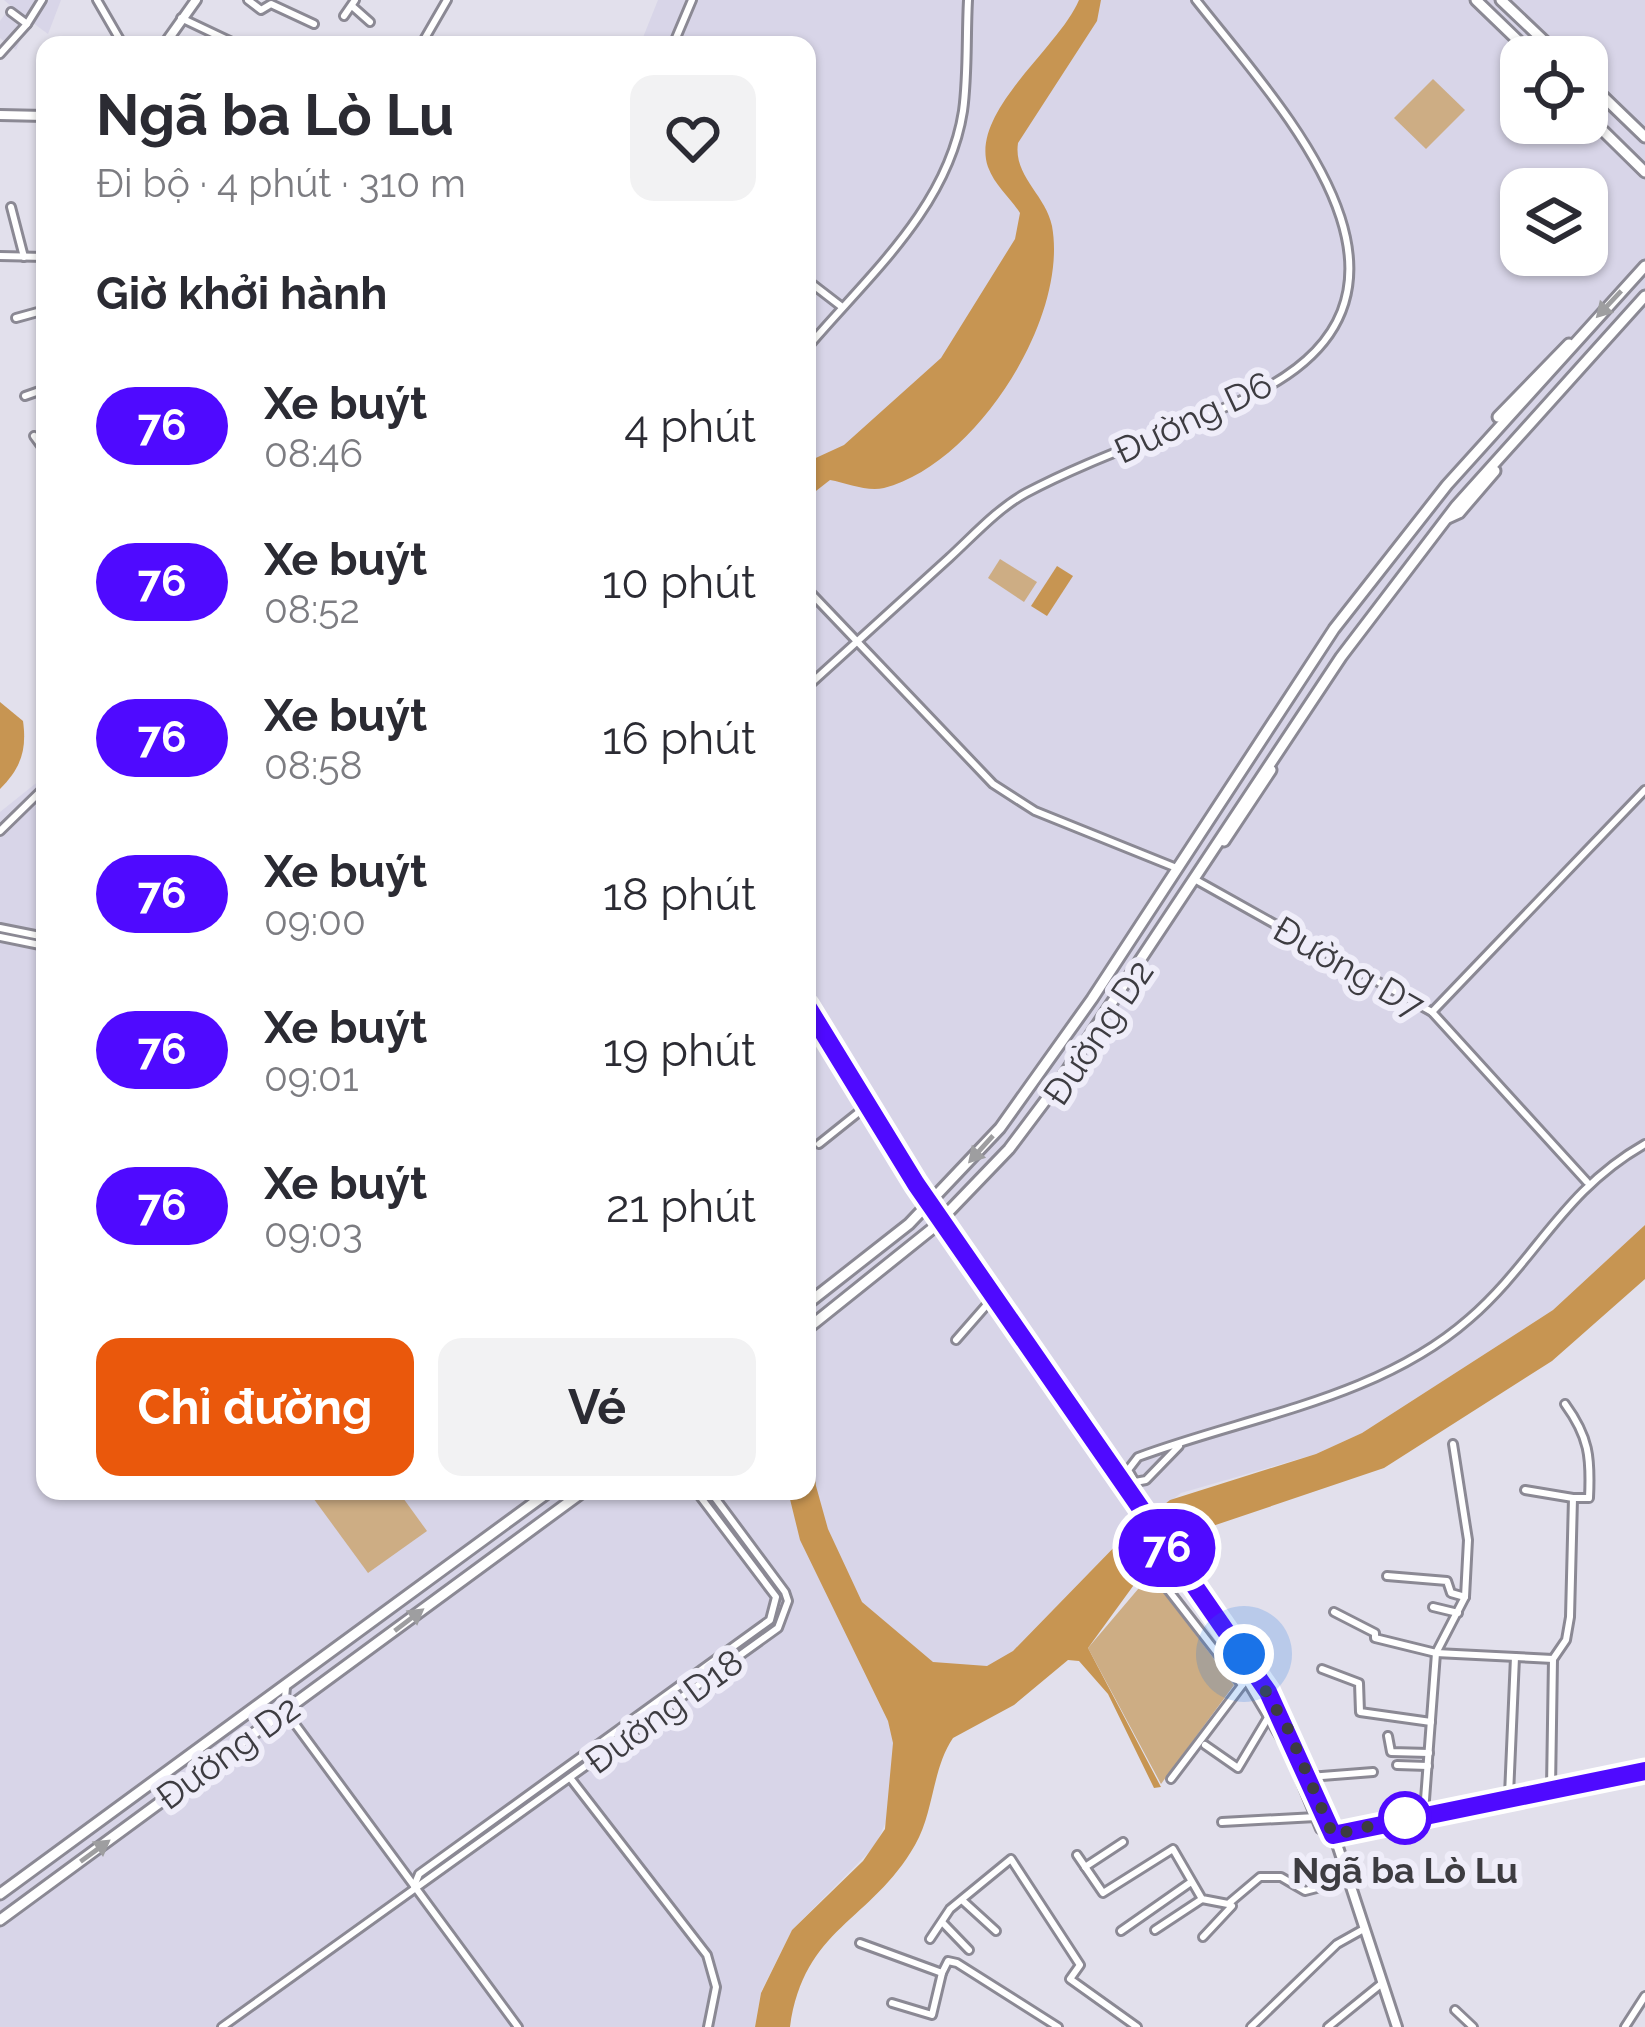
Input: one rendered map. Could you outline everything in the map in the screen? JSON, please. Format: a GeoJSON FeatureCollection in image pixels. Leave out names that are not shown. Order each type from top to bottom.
{"type":"FeatureCollection","features":[{"type":"Feature","properties":{"kind":"main road"},"geometry":{"type":"LineString","coordinates":[[172,36],[196,0]]}},
{"type":"Feature","properties":{"kind":"main road"},"geometry":{"type":"LineString","coordinates":[[1473,0],[1513,36]]}},
{"type":"Feature","properties":{"kind":"main road"},"geometry":{"type":"LineString","coordinates":[[1505,0],[1542,36]]}},
{"type":"Feature","properties":{"kind":"main road"},"geometry":{"type":"LineString","coordinates":[[1608,99],[1645,137]]}},
{"type":"Feature","properties":{"kind":"main road"},"geometry":{"type":"LineString","coordinates":[[0,116],[36,116]]}},
{"type":"Feature","properties":{"kind":"main road"},"geometry":{"type":"LineString","coordinates":[[1608,133],[1642,168],[1645,187]]}},
{"type":"Feature","properties":{"kind":"main road","name":"Đường D2"},"geometry":{"type":"LineString","coordinates":[[816,1298],[917,1216],[1026,1093],[1334,629],[1447,484],[1645,266]]}},
{"type":"Feature","properties":{"kind":"main road","name":"Đường D2"},"geometry":{"type":"LineString","coordinates":[[816,1322],[930,1231],[1017,1138],[1343,654],[1447,518],[1645,296]]}},
{"type":"Feature","properties":{"kind":"main road"},"geometry":{"type":"LineString","coordinates":[[1418,522],[1435,534]]}},
{"type":"Feature","properties":{"kind":"main road"},"geometry":{"type":"LineString","coordinates":[[1308,668],[1326,680]]}},
{"type":"Feature","properties":{"kind":"main road"},"geometry":{"type":"LineString","coordinates":[[1174,867],[1194,878]]}},
{"type":"Feature","properties":{"kind":"main road"},"geometry":{"type":"LineString","coordinates":[[816,1020],[942,1219],[1256,1673],[1297,1747],[1333,1835],[1396,2027]]}},
{"type":"Feature","properties":{"kind":"main road","name":"Đường D2"},"geometry":{"type":"LineString","coordinates":[[0,1891],[535,1500]]}},
{"type":"Feature","properties":{"kind":"main road","name":"Đường D2"},"geometry":{"type":"LineString","coordinates":[[0,1919],[572,1500]]}},
{"type":"Feature","properties":{"kind":"main road"},"geometry":{"type":"LineString","coordinates":[[1333,1835],[1645,1771]]}},
{"type":"Feature","properties":{"kind":"street"},"geometry":{"type":"LineString","coordinates":[[0,54],[42,0]]}},
{"type":"Feature","properties":{"kind":"street"},"geometry":{"type":"LineString","coordinates":[[98,0],[118,36]]}},
{"type":"Feature","properties":{"kind":"street"},"geometry":{"type":"LineString","coordinates":[[248,0],[261,10],[271,4],[314,24]]}},
{"type":"Feature","properties":{"kind":"street"},"geometry":{"type":"LineString","coordinates":[[426,36],[447,0]]}},
{"type":"Feature","properties":{"kind":"street"},"geometry":{"type":"LineString","coordinates":[[677,36],[692,0]]}},
{"type":"Feature","properties":{"kind":"street"},"geometry":{"type":"LineString","coordinates":[[816,337],[916,220],[947,167],[963,110],[968,0]]}},
{"type":"Feature","properties":{"kind":"street","name":"Đường D6"},"geometry":{"type":"LineString","coordinates":[[816,679],[1020,496],[1265,388],[1324,341],[1340,317],[1351,258],[1346,226],[1327,179],[1283,112],[1196,0]]}},
{"type":"Feature","properties":{"kind":"street"},"geometry":{"type":"LineString","coordinates":[[344,16],[353,3],[370,22]]}},
{"type":"Feature","properties":{"kind":"street"},"geometry":{"type":"LineString","coordinates":[[10,12],[27,24]]}},
{"type":"Feature","properties":{"kind":"street"},"geometry":{"type":"LineString","coordinates":[[181,18],[219,36]]}},
{"type":"Feature","properties":{"kind":"street"},"geometry":{"type":"LineString","coordinates":[[11,207],[24,257]]}},
{"type":"Feature","properties":{"kind":"street"},"geometry":{"type":"LineString","coordinates":[[0,256],[36,257]]}},
{"type":"Feature","properties":{"kind":"street"},"geometry":{"type":"LineString","coordinates":[[816,287],[842,307]]}},
{"type":"Feature","properties":{"kind":"street"},"geometry":{"type":"LineString","coordinates":[[16,318],[36,312]]}},
{"type":"Feature","properties":{"kind":"street"},"geometry":{"type":"LineString","coordinates":[[25,395],[36,392]]}},
{"type":"Feature","properties":{"kind":"street"},"geometry":{"type":"LineString","coordinates":[[816,599],[993,784],[1035,811],[1174,867]]}},
{"type":"Feature","properties":{"kind":"street"},"geometry":{"type":"LineString","coordinates":[[1432,1012],[1645,790]]}},
{"type":"Feature","properties":{"kind":"street"},"geometry":{"type":"LineString","coordinates":[[2,829],[36,796]]}},
{"type":"Feature","properties":{"kind":"street","name":"Đường D7"},"geometry":{"type":"LineString","coordinates":[[1194,878],[1432,1012],[1587,1182]]}},
{"type":"Feature","properties":{"kind":"street"},"geometry":{"type":"LineString","coordinates":[[0,932],[36,936]]}},
{"type":"Feature","properties":{"kind":"street"},"geometry":{"type":"LineString","coordinates":[[0,932],[36,943]]}},
{"type":"Feature","properties":{"kind":"street"},"geometry":{"type":"LineString","coordinates":[[819,1144],[868,1104]]}},
{"type":"Feature","properties":{"kind":"street"},"geometry":{"type":"LineString","coordinates":[[1179,1445],[1146,1480],[1135,1482],[1128,1470],[1138,1457],[1370,1380],[1413,1359],[1471,1318],[1587,1182],[1645,1144]]}},
{"type":"Feature","properties":{"kind":"street"},"geometry":{"type":"LineString","coordinates":[[956,1340],[991,1300]]}},
{"type":"Feature","properties":{"kind":"street"},"geometry":{"type":"LineString","coordinates":[[1525,1490],[1589,1498],[1587,1435],[1565,1404]]}},
{"type":"Feature","properties":{"kind":"street"},"geometry":{"type":"LineString","coordinates":[[1424,1813],[1436,1653],[1465,1597],[1468,1540],[1453,1444]]}},
{"type":"Feature","properties":{"kind":"street"},"geometry":{"type":"LineString","coordinates":[[1551,1788],[1553,1659],[1566,1640],[1570,1617],[1573,1498]]}},
{"type":"Feature","properties":{"kind":"street","name":"Đường D18"},"geometry":{"type":"LineString","coordinates":[[414,1886],[419,1874],[770,1620],[776,1597],[703,1500]]}},
{"type":"Feature","properties":{"kind":"street","name":"Đường D18"},"geometry":{"type":"LineString","coordinates":[[222,2027],[414,1886],[424,1885],[571,1780],[784,1620],[785,1592],[717,1500]]}},
{"type":"Feature","properties":{"kind":"street"},"geometry":{"type":"LineString","coordinates":[[1388,1576],[1447,1581],[1450,1593],[1465,1597]]}},
{"type":"Feature","properties":{"kind":"street"},"geometry":{"type":"LineString","coordinates":[[1159,1578],[1269,1716],[1320,1828],[1333,1835]]}},
{"type":"Feature","properties":{"kind":"street"},"geometry":{"type":"LineString","coordinates":[[1433,1607],[1458,1613]]}},
{"type":"Feature","properties":{"kind":"street"},"geometry":{"type":"LineString","coordinates":[[1334,1612],[1375,1633],[1375,1638],[1436,1653],[1553,1659]]}},
{"type":"Feature","properties":{"kind":"street"},"geometry":{"type":"LineString","coordinates":[[1509,1796],[1515,1657]]}},
{"type":"Feature","properties":{"kind":"street"},"geometry":{"type":"LineString","coordinates":[[1322,1669],[1359,1683],[1360,1712],[1431,1722]]}},
{"type":"Feature","properties":{"kind":"street"},"geometry":{"type":"LineString","coordinates":[[286,1683],[284,1709],[518,2027]]}},
{"type":"Feature","properties":{"kind":"street"},"geometry":{"type":"LineString","coordinates":[[1171,1779],[1244,1683]]}},
{"type":"Feature","properties":{"kind":"street"},"geometry":{"type":"LineString","coordinates":[[1205,1745],[1238,1768],[1269,1716]]}},
{"type":"Feature","properties":{"kind":"street"},"geometry":{"type":"LineString","coordinates":[[1388,1736],[1390,1752],[1429,1753]]}},
{"type":"Feature","properties":{"kind":"street"},"geometry":{"type":"LineString","coordinates":[[1397,1765],[1428,1766]]}},
{"type":"Feature","properties":{"kind":"street"},"geometry":{"type":"LineString","coordinates":[[1309,1777],[1373,1772]]}},
{"type":"Feature","properties":{"kind":"street"},"geometry":{"type":"LineString","coordinates":[[571,1780],[707,1955],[716,1987],[708,2027]]}},
{"type":"Feature","properties":{"kind":"street"},"geometry":{"type":"LineString","coordinates":[[1222,1822],[1316,1817]]}},
{"type":"Feature","properties":{"kind":"street"},"geometry":{"type":"LineString","coordinates":[[1085,1867],[1123,1842]]}},
{"type":"Feature","properties":{"kind":"street"},"geometry":{"type":"LineString","coordinates":[[1077,1855],[1102,1892],[1173,1849],[1202,1899]]}},
{"type":"Feature","properties":{"kind":"street"},"geometry":{"type":"LineString","coordinates":[[930,1939],[962,1900],[1011,1859],[1080,1965],[1070,1979],[1137,2027]]}},
{"type":"Feature","properties":{"kind":"street"},"geometry":{"type":"LineString","coordinates":[[1203,1937],[1245,1885],[1260,1877],[1281,1877],[1305,1891],[1348,1880]]}},
{"type":"Feature","properties":{"kind":"street"},"geometry":{"type":"LineString","coordinates":[[1121,1931],[1191,1882]]}},
{"type":"Feature","properties":{"kind":"street"},"geometry":{"type":"LineString","coordinates":[[1155,1930],[1202,1899],[1234,1903]]}},
{"type":"Feature","properties":{"kind":"street"},"geometry":{"type":"LineString","coordinates":[[962,1900],[996,1931]]}},
{"type":"Feature","properties":{"kind":"street"},"geometry":{"type":"LineString","coordinates":[[942,1922],[969,1950]]}},
{"type":"Feature","properties":{"kind":"street"},"geometry":{"type":"LineString","coordinates":[[1251,2027],[1337,1944],[1362,1930]]}},
{"type":"Feature","properties":{"kind":"street"},"geometry":{"type":"LineString","coordinates":[[860,1943],[942,1973]]}},
{"type":"Feature","properties":{"kind":"street"},"geometry":{"type":"LineString","coordinates":[[892,2003],[932,2015],[948,1961],[1058,2027]]}},
{"type":"Feature","properties":{"kind":"street"},"geometry":{"type":"LineString","coordinates":[[1328,2027],[1381,1984]]}},
{"type":"Feature","properties":{"kind":"street"},"geometry":{"type":"LineString","coordinates":[[1625,2027],[1645,1996]]}},
{"type":"Feature","properties":{"kind":"street"},"geometry":{"type":"LineString","coordinates":[[1455,2010],[1473,2027]]}},
{"type":"Feature","properties":{"kind":"shaded area"},"geometry":{"type":"Polygon","coordinates":[[[4,0],[61,0],[48,34],[29,20],[16,50],[0,38],[0,21],[11,6],[4,0]]]}},
{"type":"Feature","properties":{"kind":"shaded area"},"geometry":{"type":"Polygon","coordinates":[[[658,0],[1645,0],[1645,1225],[1553,1310],[1362,1433],[1316,1454],[1181,1493],[1125,1536],[1013,1651],[890,1812],[876,1845],[792,1930],[761,1992],[755,2027],[0,2027],[0,812],[36,783],[36,1500],[816,1500],[816,36],[644,36],[658,0]]]}},
{"type":"Feature","properties":{"kind":"shaded area"},"geometry":{"type":"Polygon","coordinates":[[[1079,0],[1101,0],[1097,21],[1018,143],[1020,166],[1052,226],[1053,263],[1046,303],[1030,344],[982,420],[918,474],[877,489],[830,480],[816,491],[816,458],[844,445],[941,358],[1015,239],[1020,213],[988,167],[991,124],[1079,0]]]}},
{"type":"Feature","properties":{"kind":"shaded area"},"geometry":{"type":"Polygon","coordinates":[[[1433,79],[1465,110],[1426,149],[1394,118],[1433,79]]]}},
{"type":"Feature","properties":{"kind":"shaded area"},"geometry":{"type":"Polygon","coordinates":[[[1000,559],[1037,582],[1024,602],[988,578],[1000,559]]]}},
{"type":"Feature","properties":{"kind":"shaded area"},"geometry":{"type":"Polygon","coordinates":[[[1057,566],[1073,576],[1047,616],[1031,606],[1057,566]]]}},
{"type":"Feature","properties":{"kind":"shaded area"},"geometry":{"type":"Polygon","coordinates":[[[0,702],[23,721],[24,741],[18,766],[0,789],[0,702]]]}},
{"type":"Feature","properties":{"kind":"shaded area"},"geometry":{"type":"Polygon","coordinates":[[[1645,1225],[1645,1279],[1552,1361],[1384,1468],[1186,1535],[1144,1571],[1088,1648],[1161,1787],[1154,1788],[1108,1694],[1079,1661],[1068,1660],[1014,1705],[953,1738],[921,1832],[898,1871],[841,1927],[809,1967],[790,2027],[755,2027],[761,1993],[792,1930],[863,1861],[885,1829],[893,1743],[888,1721],[800,1540],[790,1500],[816,1500],[816,1486],[828,1529],[862,1602],[933,1662],[987,1666],[1013,1651],[1125,1536],[1170,1500],[1316,1454],[1362,1433],[1553,1310],[1645,1225]]]}},
{"type":"Feature","properties":{"kind":"shaded area"},"geometry":{"type":"Polygon","coordinates":[[[315,1500],[405,1500],[427,1531],[368,1573],[315,1500]]]}},
{"type":"Feature","properties":{"kind":"shaded area"},"geometry":{"type":"Polygon","coordinates":[[[1150,1575],[1234,1685],[1161,1784],[1088,1648],[1150,1575]]]}},
{"type":"Feature","properties":{"kind":"bus line","name":"76"},"geometry":{"type":"LineString","coordinates":[[816,1020],[916,1184],[925,1190],[1077,1420],[1244,1654],[1298,1749],[1333,1835],[1645,1771]]}},
{"type":"Feature","properties":{"kind":"place","name":"Ngã ba Lò Lu"},"geometry":{"type":"Point","coordinates":[1405,1818]}},
{"type":"Feature","properties":{"kind":"route"},"geometry":{"type":"LineString","coordinates":[[1244,1654],[1288,1729],[1333,1835],[1424,1813],[1405,1818]]}}]}
